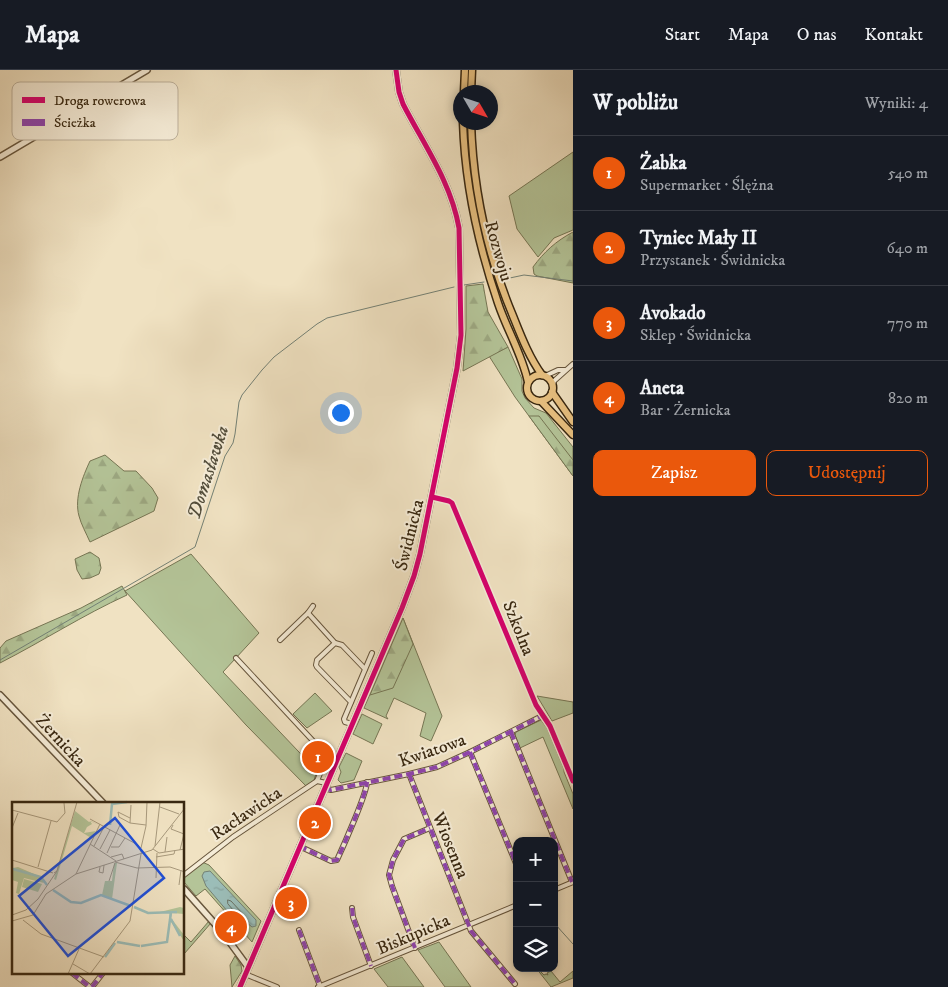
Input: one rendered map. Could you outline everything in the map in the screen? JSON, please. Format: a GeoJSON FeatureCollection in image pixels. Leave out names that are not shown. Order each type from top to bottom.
{"type":"FeatureCollection","features":[{"type":"Feature","properties":{"kind":"main road"},"geometry":{"type":"LineString","coordinates":[[464,85],[465,70]]}},
{"type":"Feature","properties":{"kind":"main road"},"geometry":{"type":"LineString","coordinates":[[471,85],[472,70]]}},
{"type":"Feature","properties":{"kind":"main road","name":"Rozwoju"},"geometry":{"type":"LineString","coordinates":[[464,130],[468,189],[480,244],[498,303],[519,351],[528,382]]}},
{"type":"Feature","properties":{"kind":"main road","name":"Rozwoju"},"geometry":{"type":"LineString","coordinates":[[471,130],[473,165],[478,201],[490,251],[518,331],[544,375]]}},
{"type":"Feature","properties":{"kind":"main road"},"geometry":{"type":"LineString","coordinates":[[573,422],[552,389],[550,380],[544,375],[533,377],[528,382],[527,389],[530,396],[534,400],[541,401],[573,435]]}},
{"type":"Feature","properties":{"kind":"main road"},"geometry":{"type":"LineString","coordinates":[[541,401],[548,396],[552,389]]}},
{"type":"Feature","properties":{"kind":"street"},"geometry":{"type":"LineString","coordinates":[[126,82],[147,70]]}},
{"type":"Feature","properties":{"kind":"street","name":"Świdnicka"},"geometry":{"type":"LineString","coordinates":[[240,987],[414,576],[432,497],[460,350],[459,228],[450,192],[399,92],[396,70]]}},
{"type":"Feature","properties":{"kind":"street"},"geometry":{"type":"LineString","coordinates":[[0,157],[28,140]]}},
{"type":"Feature","properties":{"kind":"street"},"geometry":{"type":"LineString","coordinates":[[552,389],[554,381],[573,364]]}},
{"type":"Feature","properties":{"kind":"street"},"geometry":{"type":"LineString","coordinates":[[544,375],[558,370],[565,370]]}},
{"type":"Feature","properties":{"kind":"street","name":"Szkolna"},"geometry":{"type":"LineString","coordinates":[[432,497],[452,503],[536,705],[550,726],[573,781]]}},
{"type":"Feature","properties":{"kind":"street"},"geometry":{"type":"LineString","coordinates":[[280,640],[313,606]]}},
{"type":"Feature","properties":{"kind":"street"},"geometry":{"type":"LineString","coordinates":[[308,613],[335,642],[342,645],[365,669]]}},
{"type":"Feature","properties":{"kind":"street"},"geometry":{"type":"LineString","coordinates":[[335,642],[317,660],[316,665],[351,702]]}},
{"type":"Feature","properties":{"kind":"street"},"geometry":{"type":"LineString","coordinates":[[352,724],[345,722],[344,719],[372,653]]}},
{"type":"Feature","properties":{"kind":"street"},"geometry":{"type":"LineString","coordinates":[[236,658],[327,756],[317,781],[325,786]]}},
{"type":"Feature","properties":{"kind":"street","name":"Żernicka"},"geometry":{"type":"LineString","coordinates":[[0,695],[101,802]]}},
{"type":"Feature","properties":{"kind":"street","name":"Kwiatowa"},"geometry":{"type":"LineString","coordinates":[[325,786],[331,790],[409,774],[437,766],[470,752],[542,716]]}},
{"type":"Feature","properties":{"kind":"street"},"geometry":{"type":"LineString","coordinates":[[511,732],[572,882],[558,888]]}},
{"type":"Feature","properties":{"kind":"street"},"geometry":{"type":"LineString","coordinates":[[470,752],[513,856]]}},
{"type":"Feature","properties":{"kind":"street","name":"Wiosenna"},"geometry":{"type":"LineString","coordinates":[[409,774],[469,925],[515,984]]}},
{"type":"Feature","properties":{"kind":"street","name":"Racławicka"},"geometry":{"type":"LineString","coordinates":[[185,874],[233,837],[317,781]]}},
{"type":"Feature","properties":{"kind":"street"},"geometry":{"type":"LineString","coordinates":[[299,846],[331,862],[336,860],[362,800],[367,782]]}},
{"type":"Feature","properties":{"kind":"street"},"geometry":{"type":"LineString","coordinates":[[415,948],[389,875],[404,839],[430,828]]}},
{"type":"Feature","properties":{"kind":"street"},"geometry":{"type":"LineString","coordinates":[[185,890],[223,933],[248,967]]}},
{"type":"Feature","properties":{"kind":"street","name":"Biskupicka"},"geometry":{"type":"LineString","coordinates":[[319,987],[513,907]]}},
{"type":"Feature","properties":{"kind":"street"},"geometry":{"type":"LineString","coordinates":[[352,908],[371,966]]}},
{"type":"Feature","properties":{"kind":"street"},"geometry":{"type":"LineString","coordinates":[[299,930],[319,987]]}},
{"type":"Feature","properties":{"kind":"street"},"geometry":{"type":"LineString","coordinates":[[73,974],[91,987],[102,974]]}},
{"type":"Feature","properties":{"kind":"street"},"geometry":{"type":"LineString","coordinates":[[245,974],[277,987]]}},
{"type":"Feature","properties":{"kind":"green space"},"geometry":{"type":"Polygon","coordinates":[[[573,152],[573,230],[554,238],[538,257],[517,229],[509,196],[573,152]]]}},
{"type":"Feature","properties":{"kind":"green space"},"geometry":{"type":"Polygon","coordinates":[[[573,232],[573,283],[534,274],[533,267],[542,256],[556,243],[573,232]]]}},
{"type":"Feature","properties":{"kind":"green space"},"geometry":{"type":"Polygon","coordinates":[[[483,284],[488,312],[508,347],[463,371],[466,329],[466,286],[483,284]]]}},
{"type":"Feature","properties":{"kind":"green space"},"geometry":{"type":"Polygon","coordinates":[[[508,347],[522,379],[522,391],[525,398],[534,408],[546,413],[573,447],[573,476],[515,397],[489,356],[508,347]]]}},
{"type":"Feature","properties":{"kind":"green space"},"geometry":{"type":"Polygon","coordinates":[[[529,416],[539,416],[573,460],[573,476],[529,416]]]}},
{"type":"Feature","properties":{"kind":"green space"},"geometry":{"type":"Polygon","coordinates":[[[105,455],[124,471],[136,471],[152,488],[158,498],[154,511],[90,542],[79,516],[78,495],[90,461],[105,455]]]}},
{"type":"Feature","properties":{"kind":"green space"},"geometry":{"type":"Polygon","coordinates":[[[90,552],[99,558],[101,568],[99,574],[82,579],[77,570],[75,559],[90,552]]]}},
{"type":"Feature","properties":{"kind":"green space"},"geometry":{"type":"Polygon","coordinates":[[[191,554],[259,633],[223,672],[317,771],[313,783],[307,787],[246,725],[125,591],[191,554]]]}},
{"type":"Feature","properties":{"kind":"green space"},"geometry":{"type":"Polygon","coordinates":[[[122,586],[127,595],[0,663],[0,648],[6,641],[81,608],[122,586]]]}},
{"type":"Feature","properties":{"kind":"green space"},"geometry":{"type":"Polygon","coordinates":[[[403,618],[442,716],[431,741],[420,736],[426,713],[394,698],[386,716],[388,719],[364,708],[403,618]]]}},
{"type":"Feature","properties":{"kind":"green space"},"geometry":{"type":"Polygon","coordinates":[[[403,618],[413,644],[393,688],[370,695],[403,618]]]}},
{"type":"Feature","properties":{"kind":"green space"},"geometry":{"type":"Polygon","coordinates":[[[315,693],[332,711],[307,728],[293,714],[315,693]]]}},
{"type":"Feature","properties":{"kind":"green space"},"geometry":{"type":"Polygon","coordinates":[[[537,696],[573,702],[573,713],[552,721],[537,696]]]}},
{"type":"Feature","properties":{"kind":"green space"},"geometry":{"type":"Polygon","coordinates":[[[362,714],[382,724],[373,744],[353,734],[362,714]]]}},
{"type":"Feature","properties":{"kind":"green space"},"geometry":{"type":"Polygon","coordinates":[[[541,720],[547,728],[573,794],[573,809],[543,737],[520,748],[515,735],[516,732],[541,720]]]}},
{"type":"Feature","properties":{"kind":"green space"},"geometry":{"type":"Polygon","coordinates":[[[346,753],[362,761],[354,780],[341,783],[338,780],[341,772],[339,767],[346,753]]]}},
{"type":"Feature","properties":{"kind":"green space"},"geometry":{"type":"Polygon","coordinates":[[[202,862],[209,865],[261,921],[252,942],[205,889],[196,896],[185,883],[185,876],[202,862]]]}},
{"type":"Feature","properties":{"kind":"green space"},"geometry":{"type":"Polygon","coordinates":[[[209,921],[211,923],[185,953],[185,936],[191,942],[209,921]]]}},
{"type":"Feature","properties":{"kind":"green space"},"geometry":{"type":"Polygon","coordinates":[[[439,942],[471,987],[445,987],[418,950],[439,942]]]}},
{"type":"Feature","properties":{"kind":"green space"},"geometry":{"type":"Polygon","coordinates":[[[235,956],[241,965],[242,971],[232,987],[230,965],[235,956]]]}},
{"type":"Feature","properties":{"kind":"green space"},"geometry":{"type":"Polygon","coordinates":[[[402,957],[424,987],[388,987],[374,969],[402,957]]]}},
{"type":"Feature","properties":{"kind":"green space"},"geometry":{"type":"Polygon","coordinates":[[[573,971],[573,978],[551,987],[539,972],[548,975],[547,973],[552,972],[560,982],[573,971]]]}},
{"type":"Feature","properties":{"kind":"water"},"geometry":{"type":"Polygon","coordinates":[[[210,871],[256,920],[256,926],[252,927],[246,922],[239,925],[206,886],[202,876],[204,872],[210,871]]]}},
{"type":"Feature","properties":{"kind":"waterway","name":"Domasławka"},"geometry":{"type":"LineString","coordinates":[[505,279],[524,275],[573,281]]}},
{"type":"Feature","properties":{"kind":"waterway","name":"Domasławka"},"geometry":{"type":"LineString","coordinates":[[464,285],[484,282]]}},
{"type":"Feature","properties":{"kind":"waterway","name":"Domasławka"},"geometry":{"type":"LineString","coordinates":[[0,660],[195,547],[225,456],[233,443],[239,402],[242,395],[274,357],[327,318],[454,287]]}},
{"type":"Feature","properties":{"kind":"waterway"},"geometry":{"type":"LineString","coordinates":[[558,927],[573,944]]}},
{"type":"Feature","properties":{"kind":"marked path"},"geometry":{"type":"LineString","coordinates":[[324,788],[331,790],[437,767],[542,716]]}},
{"type":"Feature","properties":{"kind":"marked path"},"geometry":{"type":"LineString","coordinates":[[511,732],[572,882]]}},
{"type":"Feature","properties":{"kind":"marked path"},"geometry":{"type":"LineString","coordinates":[[470,752],[513,856]]}},
{"type":"Feature","properties":{"kind":"marked path"},"geometry":{"type":"LineString","coordinates":[[409,774],[471,931],[515,984]]}},
{"type":"Feature","properties":{"kind":"marked path"},"geometry":{"type":"LineString","coordinates":[[299,846],[331,861],[337,860],[359,808],[367,782]]}},
{"type":"Feature","properties":{"kind":"marked path"},"geometry":{"type":"LineString","coordinates":[[415,948],[389,875],[393,860],[404,839],[430,828]]}},
{"type":"Feature","properties":{"kind":"marked path"},"geometry":{"type":"LineString","coordinates":[[352,908],[353,917],[371,966]]}},
{"type":"Feature","properties":{"kind":"marked path"},"geometry":{"type":"LineString","coordinates":[[299,930],[320,986]]}},
{"type":"Feature","properties":{"kind":"marked path"},"geometry":{"type":"LineString","coordinates":[[73,974],[90,987]]}},
{"type":"Feature","properties":{"kind":"marked path"},"geometry":{"type":"LineString","coordinates":[[92,987],[102,974]]}},
{"type":"Feature","properties":{"kind":"cycle path"},"geometry":{"type":"LineString","coordinates":[[240,987],[414,576],[457,368],[461,335],[459,228],[450,195],[443,179],[403,104],[396,70]]}},
{"type":"Feature","properties":{"kind":"cycle path"},"geometry":{"type":"LineString","coordinates":[[432,497],[452,503],[536,705],[550,726],[573,781]]}},
{"type":"Feature","properties":{"kind":"place","name":"Żabka"},"geometry":{"type":"Point","coordinates":[318,757]}},
{"type":"Feature","properties":{"kind":"place","name":"Tyniec Mały II"},"geometry":{"type":"Point","coordinates":[315,823]}},
{"type":"Feature","properties":{"kind":"place","name":"Avokado"},"geometry":{"type":"Point","coordinates":[291,903]}},
{"type":"Feature","properties":{"kind":"place","name":"Aneta"},"geometry":{"type":"Point","coordinates":[231,927]}}]}
